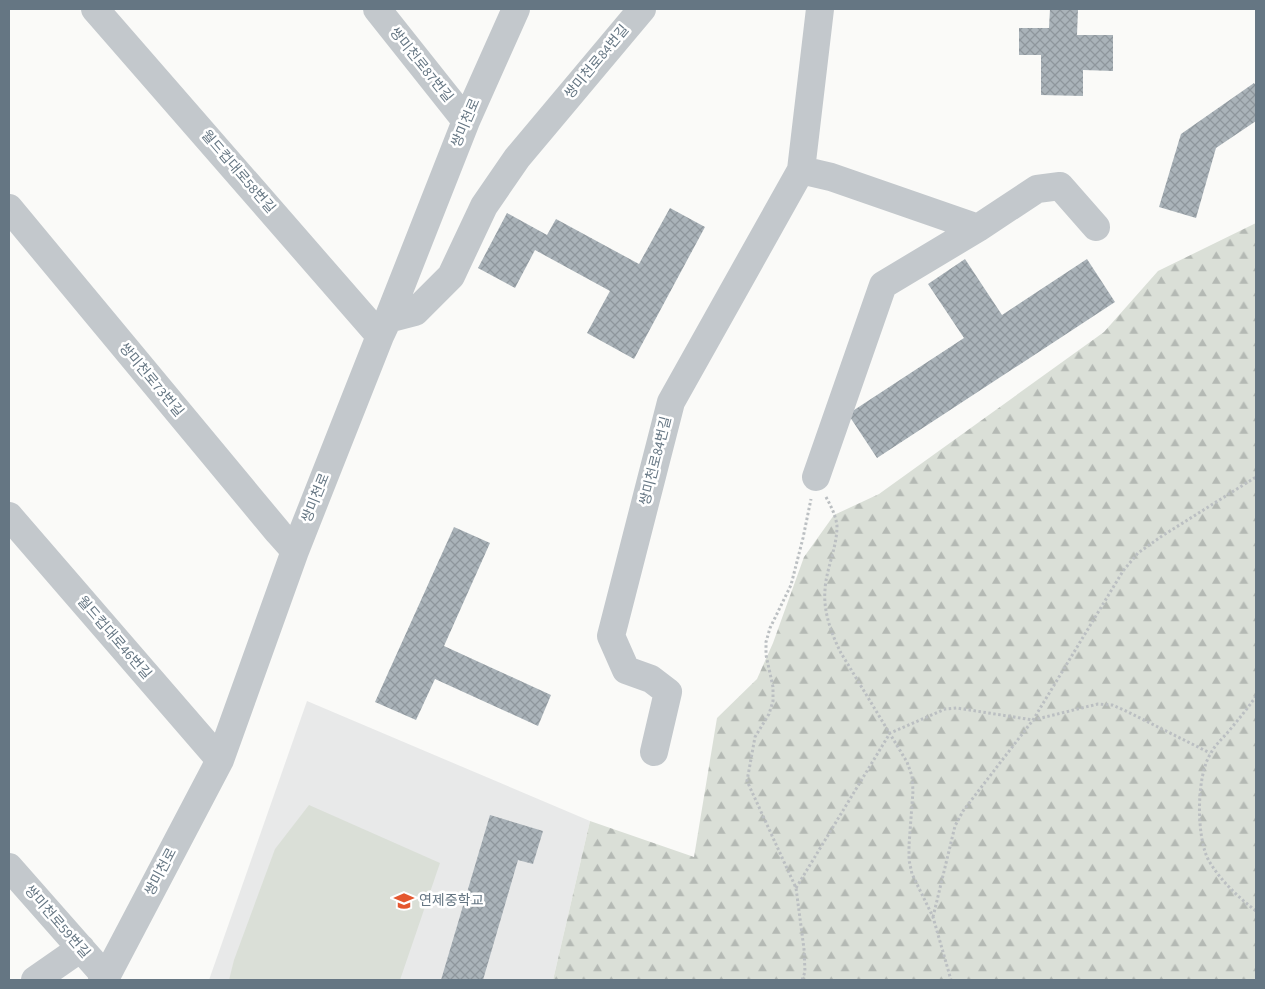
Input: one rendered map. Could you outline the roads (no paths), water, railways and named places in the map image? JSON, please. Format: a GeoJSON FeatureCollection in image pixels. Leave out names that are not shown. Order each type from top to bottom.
{"type":"FeatureCollection","features":[{"type":"Feature","properties":{"kind":"street","name":"월드컵대로58번길"},"geometry":{"type":"LineString","coordinates":[[95,9],[384,328]]}},
{"type":"Feature","properties":{"kind":"street","name":"쌍미천로87번길"},"geometry":{"type":"LineString","coordinates":[[377,9],[466,121]]}},
{"type":"Feature","properties":{"kind":"street","name":"쌍미천로"},"geometry":{"type":"LineString","coordinates":[[104,979],[220,760],[295,551],[466,121],[516,9]]}},
{"type":"Feature","properties":{"kind":"street","name":"쌍미천로84번길"},"geometry":{"type":"LineString","coordinates":[[384,328],[415,312],[451,276],[484,206],[517,158],[642,9]]}},
{"type":"Feature","properties":{"kind":"street","name":"쌍미천로84번길"},"geometry":{"type":"LineString","coordinates":[[654,752],[668,692],[650,680],[626,670],[611,636],[671,402],[801,170],[820,9]]}},
{"type":"Feature","properties":{"kind":"street"},"geometry":{"type":"LineString","coordinates":[[801,170],[831,177],[978,228]]}},
{"type":"Feature","properties":{"kind":"street"},"geometry":{"type":"LineString","coordinates":[[816,477],[883,285],[978,228],[1037,188],[1060,186],[1096,227]]}},
{"type":"Feature","properties":{"kind":"street","name":"쌍미천로73번길"},"geometry":{"type":"LineString","coordinates":[[9,208],[295,551]]}},
{"type":"Feature","properties":{"kind":"street","name":"월드컵대로46번길"},"geometry":{"type":"LineString","coordinates":[[9,516],[220,760]]}},
{"type":"Feature","properties":{"kind":"street","name":"쌍미천로59번길"},"geometry":{"type":"LineString","coordinates":[[9,867],[81,948],[104,979]]}},
{"type":"Feature","properties":{"kind":"street"},"geometry":{"type":"LineString","coordinates":[[35,980],[81,948]]}},
{"type":"Feature","properties":{"kind":"place","name":"연제중학교"},"geometry":{"type":"Point","coordinates":[404,901]}}]}
